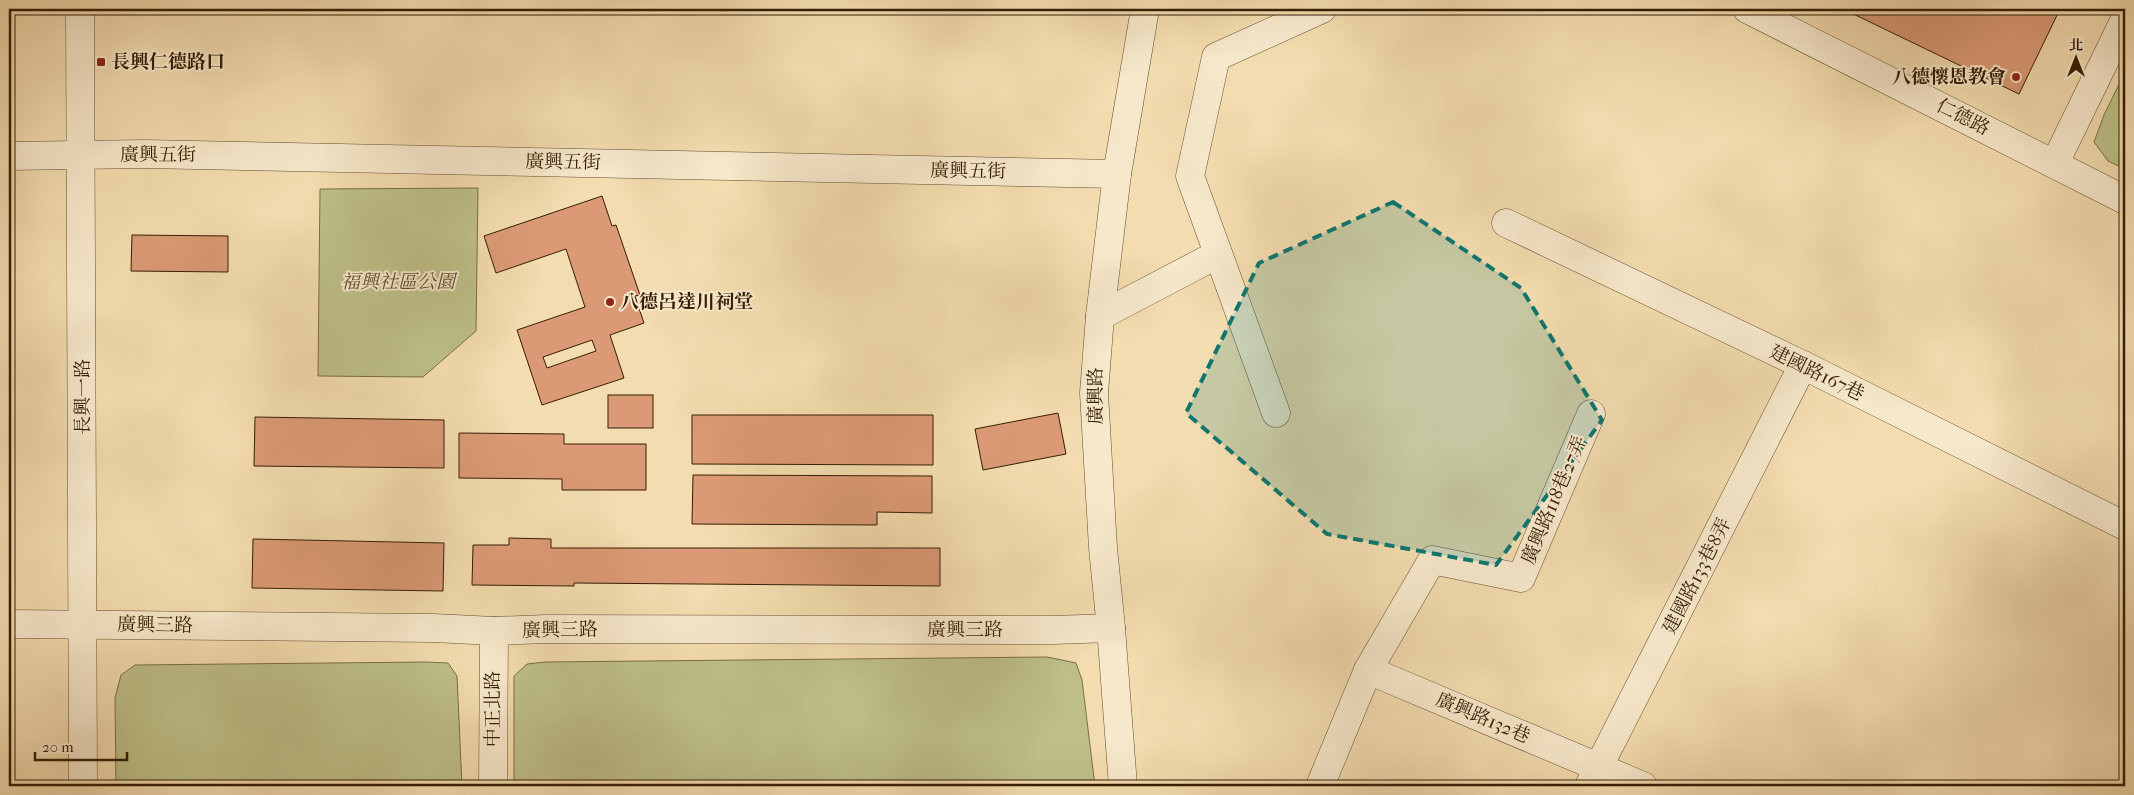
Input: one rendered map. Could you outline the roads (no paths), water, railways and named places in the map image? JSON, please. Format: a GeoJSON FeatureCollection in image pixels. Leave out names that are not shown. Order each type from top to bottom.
{"type":"FeatureCollection","features":[{"type":"Feature","properties":{"kind":"street","name":"長興一路"},"geometry":{"type":"LineString","coordinates":[[80,9],[83,786]]}},
{"type":"Feature","properties":{"kind":"street","name":"廣興路"},"geometry":{"type":"LineString","coordinates":[[1122,786],[1111,628],[1103,548],[1094,393],[1100,316],[1117,174],[1145,9]]}},
{"type":"Feature","properties":{"kind":"street"},"geometry":{"type":"LineString","coordinates":[[1276,413],[1190,176],[1216,57],[1322,9]]}},
{"type":"Feature","properties":{"kind":"street","name":"仁德路"},"geometry":{"type":"LineString","coordinates":[[1746,9],[2125,200]]}},
{"type":"Feature","properties":{"kind":"street"},"geometry":{"type":"LineString","coordinates":[[2055,164],[2125,19]]}},
{"type":"Feature","properties":{"kind":"street","name":"廣興五街"},"geometry":{"type":"LineString","coordinates":[[9,156],[195,155],[1117,174]]}},
{"type":"Feature","properties":{"kind":"street","name":"建國路167巷"},"geometry":{"type":"LineString","coordinates":[[1506,223],[1803,365],[2125,526]]}},
{"type":"Feature","properties":{"kind":"street"},"geometry":{"type":"LineString","coordinates":[[1100,316],[1218,254]]}},
{"type":"Feature","properties":{"kind":"street","name":"建國路133巷8弄"},"geometry":{"type":"LineString","coordinates":[[1594,777],[1803,365]]}},
{"type":"Feature","properties":{"kind":"street","name":"廣興路118巷27弄"},"geometry":{"type":"LineString","coordinates":[[1368,670],[1432,560],[1521,578],[1591,414]]}},
{"type":"Feature","properties":{"kind":"street","name":"廣興三路"},"geometry":{"type":"LineString","coordinates":[[9,624],[434,628],[494,632],[546,629],[1053,630],[1111,628]]}},
{"type":"Feature","properties":{"kind":"street","name":"中正北路"},"geometry":{"type":"LineString","coordinates":[[493,786],[494,632]]}},
{"type":"Feature","properties":{"kind":"street"},"geometry":{"type":"LineString","coordinates":[[1320,786],[1368,670]]}},
{"type":"Feature","properties":{"kind":"street","name":"廣興路132巷"},"geometry":{"type":"LineString","coordinates":[[1368,670],[1594,777],[1643,786]]}},
{"type":"Feature","properties":{"kind":"place","name":"長興仁德路口"},"geometry":{"type":"Point","coordinates":[101,62]}},
{"type":"Feature","properties":{"kind":"place","name":"八德懷恩教會"},"geometry":{"type":"Point","coordinates":[2016,77]}},
{"type":"Feature","properties":{"kind":"place","name":"八德呂達川祠堂"},"geometry":{"type":"Point","coordinates":[610,302]}},
{"type":"Feature","properties":{"kind":"park label","name":"福興社區公園"},"geometry":{"type":"Point","coordinates":[398,282]}}]}
